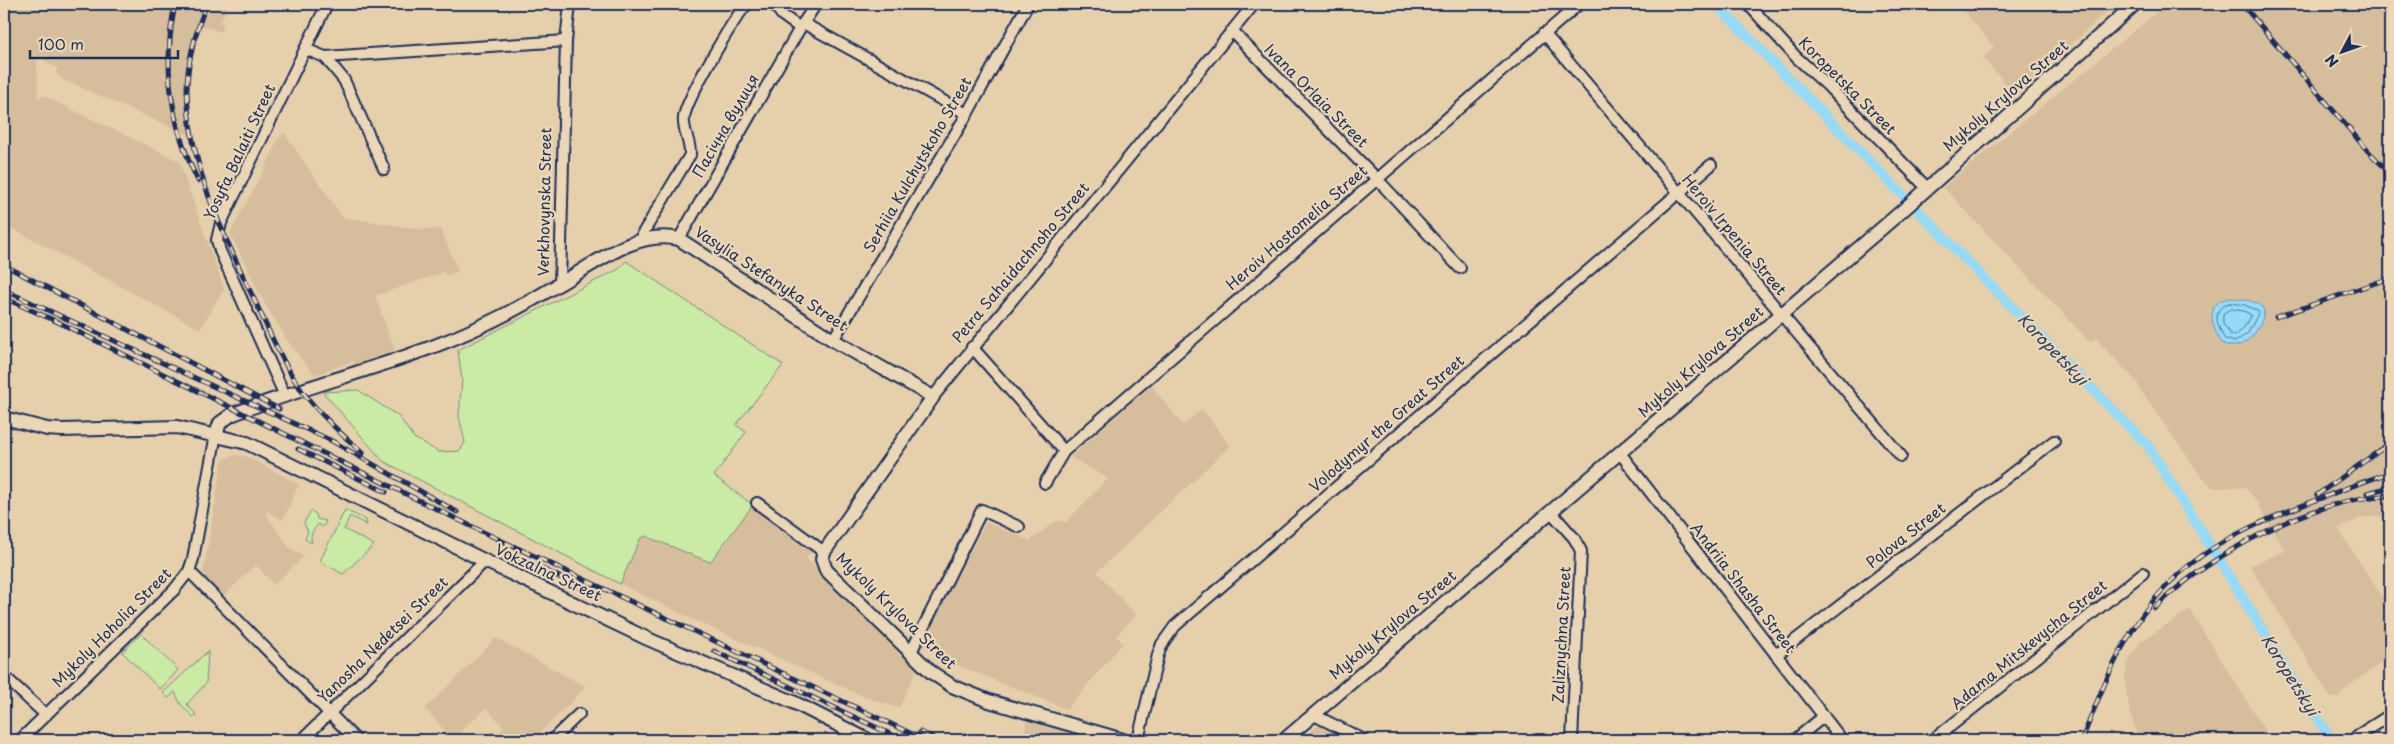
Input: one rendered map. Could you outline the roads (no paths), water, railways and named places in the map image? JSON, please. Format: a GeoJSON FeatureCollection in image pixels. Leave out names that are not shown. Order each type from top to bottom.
{"type":"FeatureCollection","features":[{"type":"Feature","properties":{"kind":"street","name":"Yosyfa Balaiti Street"},"geometry":{"type":"LineString","coordinates":[[286,396],[229,275],[217,240],[221,223],[327,4]]}},
{"type":"Feature","properties":{"kind":"street","name":"Verkhovynska Street"},"geometry":{"type":"LineString","coordinates":[[216,434],[220,423],[231,416],[433,347],[503,316],[560,284],[566,41],[570,4]]}},
{"type":"Feature","properties":{"kind":"street","name":"Пасічна вулиця"},"geometry":{"type":"LineString","coordinates":[[643,240],[643,233],[690,155],[691,148],[684,122],[689,105],[725,36],[747,4]]}},
{"type":"Feature","properties":{"kind":"street"},"geometry":{"type":"LineString","coordinates":[[774,4],[782,14],[801,26],[967,114]]}},
{"type":"Feature","properties":{"kind":"street","name":"Пасічна вулиця"},"geometry":{"type":"LineString","coordinates":[[678,240],[801,26],[816,4]]}},
{"type":"Feature","properties":{"kind":"street","name":"Serhiia Kulchytskoho Street"},"geometry":{"type":"LineString","coordinates":[[833,340],[967,114],[1028,4]]}},
{"type":"Feature","properties":{"kind":"street","name":"Petra Sahaidachnoho Street"},"geometry":{"type":"LineString","coordinates":[[824,552],[933,397],[972,347],[1233,32],[1254,4]]}},
{"type":"Feature","properties":{"kind":"street","name":"Heroiv Hostomelia Street"},"geometry":{"type":"LineString","coordinates":[[1045,483],[1064,451],[1578,4]]}},
{"type":"Feature","properties":{"kind":"street","name":"Koropetska Street"},"geometry":{"type":"LineString","coordinates":[[1748,4],[1796,57],[1828,86],[1923,192]]}},
{"type":"Feature","properties":{"kind":"street","name":"Mykoly Krylova Street"},"geometry":{"type":"LineString","coordinates":[[1284,740],[1902,211],[2135,4]]}},
{"type":"Feature","properties":{"kind":"street","name":"Ivana Orlaia Street"},"geometry":{"type":"LineString","coordinates":[[1233,32],[1377,179],[1460,268]]}},
{"type":"Feature","properties":{"kind":"street","name":"Heroiv Irpenia Street"},"geometry":{"type":"LineString","coordinates":[[1544,33],[1902,456]]}},
{"type":"Feature","properties":{"kind":"street"},"geometry":{"type":"LineString","coordinates":[[305,49],[325,57],[566,41]]}},
{"type":"Feature","properties":{"kind":"street"},"geometry":{"type":"LineString","coordinates":[[325,57],[344,80],[384,170]]}},
{"type":"Feature","properties":{"kind":"street","name":"Volodymyr the Great Street"},"geometry":{"type":"LineString","coordinates":[[1138,740],[1158,655],[1162,644],[1175,626],[1711,165]]}},
{"type":"Feature","properties":{"kind":"street","name":"Vasylia Stefanyka Street"},"geometry":{"type":"LineString","coordinates":[[560,284],[610,255],[643,240],[666,236],[678,240],[833,340],[933,397]]}},
{"type":"Feature","properties":{"kind":"street"},"geometry":{"type":"LineString","coordinates":[[972,347],[1064,451]]}},
{"type":"Feature","properties":{"kind":"street","name":"Vokzalna Street"},"geometry":{"type":"LineString","coordinates":[[4,418],[47,430],[177,426],[247,443],[276,455],[485,562],[648,639],[793,702],[868,740]]}},
{"type":"Feature","properties":{"kind":"street","name":"Mykoly Hoholia Street"},"geometry":{"type":"LineString","coordinates":[[20,740],[174,590],[188,571],[197,546],[216,434]]}},
{"type":"Feature","properties":{"kind":"street","name":"Polova Street"},"geometry":{"type":"LineString","coordinates":[[1776,655],[2054,441]]}},
{"type":"Feature","properties":{"kind":"street","name":"Andriia Shasha Street"},"geometry":{"type":"LineString","coordinates":[[1620,453],[1842,740]]}},
{"type":"Feature","properties":{"kind":"street","name":"Mykoly Krylova Street"},"geometry":{"type":"LineString","coordinates":[[757,502],[824,552],[822,559],[826,570],[931,672],[962,692],[1123,740]]}},
{"type":"Feature","properties":{"kind":"street"},"geometry":{"type":"LineString","coordinates":[[911,652],[982,510],[1019,527]]}},
{"type":"Feature","properties":{"kind":"street","name":"Zaliznychna Street"},"geometry":{"type":"LineString","coordinates":[[1551,512],[1578,544],[1582,559],[1572,740]]}},
{"type":"Feature","properties":{"kind":"street","name":"Yanosha Nedetsei Street"},"geometry":{"type":"LineString","coordinates":[[302,740],[485,562]]}},
{"type":"Feature","properties":{"kind":"street"},"geometry":{"type":"LineString","coordinates":[[188,571],[356,740]]}},
{"type":"Feature","properties":{"kind":"street","name":"Adama Mitskevycha Street"},"geometry":{"type":"LineString","coordinates":[[1933,740],[2143,573]]}},
{"type":"Feature","properties":{"kind":"street"},"geometry":{"type":"LineString","coordinates":[[4,676],[46,715]]}},
{"type":"Feature","properties":{"kind":"street"},"geometry":{"type":"LineString","coordinates":[[552,740],[579,714]]}},
{"type":"Feature","properties":{"kind":"street"},"geometry":{"type":"LineString","coordinates":[[1314,715],[1364,740]]}},
{"type":"Feature","properties":{"kind":"street"},"geometry":{"type":"LineString","coordinates":[[2358,740],[2357,736],[2390,715]]}},
{"type":"Feature","properties":{"kind":"street"},"geometry":{"type":"LineString","coordinates":[[1795,740],[1824,716]]}},
{"type":"Feature","properties":{"kind":"water"},"geometry":{"type":"Polygon","coordinates":[[[2230,298],[2257,303],[2263,308],[2264,313],[2259,327],[2247,341],[2231,346],[2222,343],[2218,337],[2212,316],[2216,304],[2230,298]]]}},
{"type":"Feature","properties":{"kind":"waterway","name":"Koropetskyi"},"geometry":{"type":"LineString","coordinates":[[1716,4],[2148,446],[2331,740]]}},
{"type":"Feature","properties":{"kind":"railway"},"geometry":{"type":"LineString","coordinates":[[175,4],[169,50],[171,94],[181,138],[188,160],[198,181]]}},
{"type":"Feature","properties":{"kind":"railway"},"geometry":{"type":"LineString","coordinates":[[2242,4],[2368,151],[2390,173]]}},
{"type":"Feature","properties":{"kind":"railway"},"geometry":{"type":"LineString","coordinates":[[206,5],[193,46],[187,90],[194,146],[210,199],[231,250],[271,336],[295,381],[323,416],[363,453]]}},
{"type":"Feature","properties":{"kind":"railway"},"geometry":{"type":"LineString","coordinates":[[4,265],[279,409]]}},
{"type":"Feature","properties":{"kind":"railway"},"geometry":{"type":"LineString","coordinates":[[2276,317],[2390,278]]}},
{"type":"Feature","properties":{"kind":"railway"},"geometry":{"type":"LineString","coordinates":[[4,290],[332,441],[457,512]]}},
{"type":"Feature","properties":{"kind":"railway"},"geometry":{"type":"LineString","coordinates":[[4,298],[58,322],[481,531],[925,740]]}},
{"type":"Feature","properties":{"kind":"railway"},"geometry":{"type":"LineString","coordinates":[[2317,495],[2390,443]]}},
{"type":"Feature","properties":{"kind":"railway"},"geometry":{"type":"LineString","coordinates":[[298,449],[386,492]]}},
{"type":"Feature","properties":{"kind":"railway"},"geometry":{"type":"LineString","coordinates":[[2082,740],[2119,654],[2135,626],[2153,601],[2172,580],[2193,562],[2239,533],[2291,510],[2390,473]]}},
{"type":"Feature","properties":{"kind":"railway"},"geometry":{"type":"LineString","coordinates":[[2368,493],[2390,487]]}},
{"type":"Feature","properties":{"kind":"railway"},"geometry":{"type":"LineString","coordinates":[[2155,608],[2176,589],[2203,569],[2232,550],[2264,533],[2330,506],[2361,498],[2390,496]]}},
{"type":"Feature","properties":{"kind":"railway"},"geometry":{"type":"LineString","coordinates":[[511,554],[599,596]]}},
{"type":"Feature","properties":{"kind":"railway"},"geometry":{"type":"LineString","coordinates":[[714,651],[903,740]]}},
{"type":"Feature","properties":{"kind":"railway"},"geometry":{"type":"LineString","coordinates":[[920,732],[939,740]]}}]}
